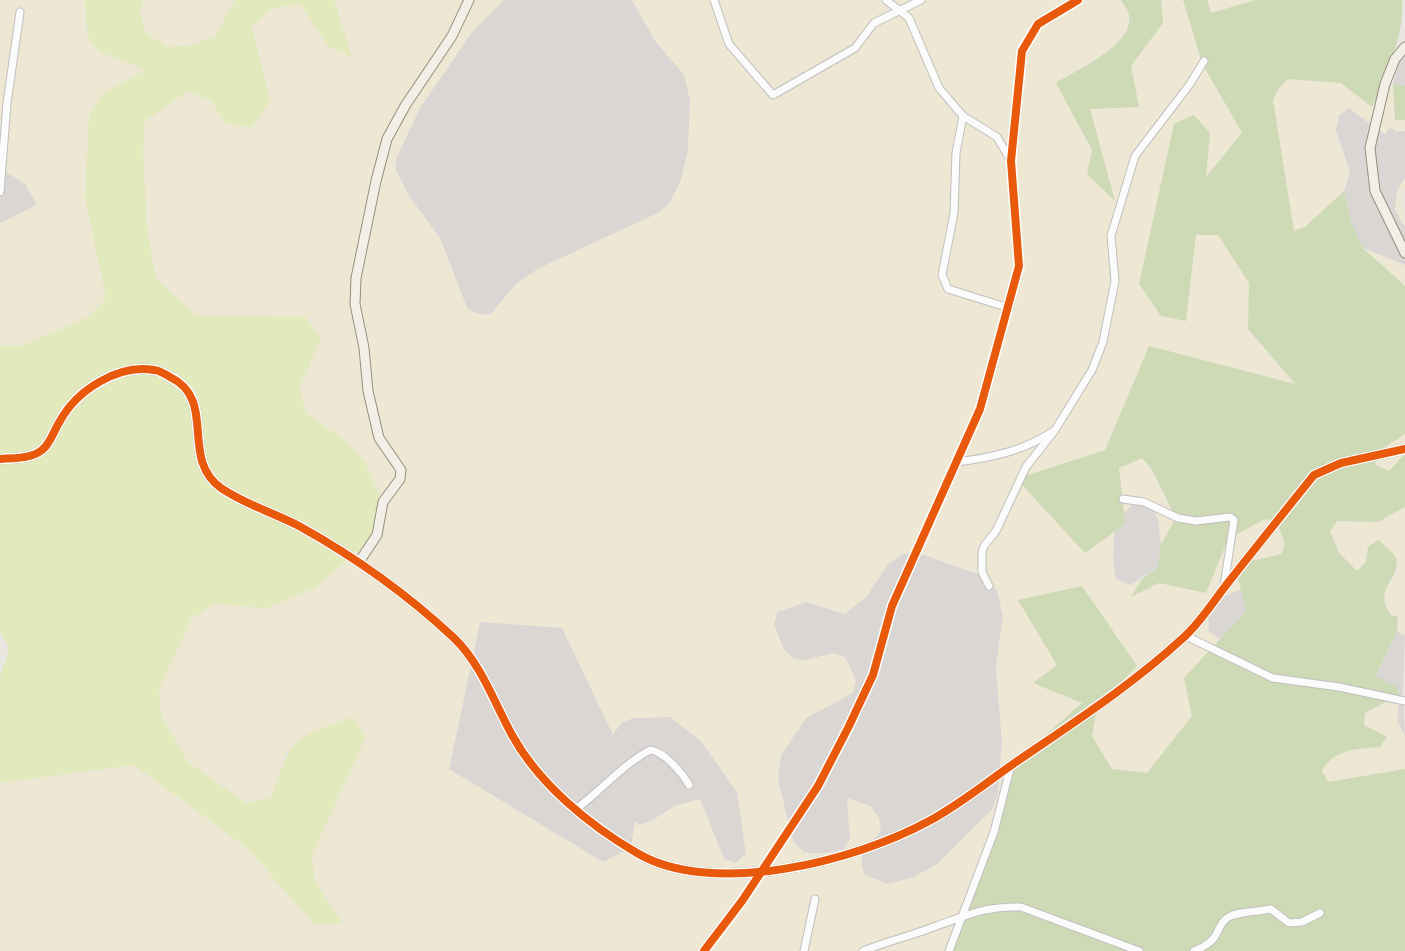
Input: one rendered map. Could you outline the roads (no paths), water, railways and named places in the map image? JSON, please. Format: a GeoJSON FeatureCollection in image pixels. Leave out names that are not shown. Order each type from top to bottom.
{"type":"FeatureCollection","features":[{"type":"Feature","properties":{"kind":"street"},"geometry":{"type":"LineString","coordinates":[[359,562],[377,535],[384,502],[400,479],[401,470],[379,438],[368,391],[364,348],[355,304],[356,278],[387,140],[405,106],[452,36],[470,0]]}},
{"type":"Feature","properties":{"kind":"street"},"geometry":{"type":"LineString","coordinates":[[714,0],[729,44],[773,95],[855,48],[874,23],[921,0]]}},
{"type":"Feature","properties":{"kind":"street"},"geometry":{"type":"LineString","coordinates":[[886,0],[902,10],[909,18],[939,88],[963,116],[990,131],[1011,160]]}},
{"type":"Feature","properties":{"kind":"street"},"geometry":{"type":"LineString","coordinates":[[704,951],[818,786],[849,728],[873,675],[892,606],[980,409],[1020,266],[1011,160],[1022,51],[1038,24],[1078,0]]}},
{"type":"Feature","properties":{"kind":"street"},"geometry":{"type":"LineString","coordinates":[[0,192],[6,113],[20,12]]}},
{"type":"Feature","properties":{"kind":"street"},"geometry":{"type":"LineString","coordinates":[[1405,47],[1395,59],[1385,84],[1370,148],[1375,191],[1405,253]]}},
{"type":"Feature","properties":{"kind":"street"},"geometry":{"type":"LineString","coordinates":[[989,586],[983,576],[982,552],[996,531],[1020,477],[1055,430],[1092,370],[1103,342],[1115,281],[1111,236],[1135,156],[1191,84],[1204,61]]}},
{"type":"Feature","properties":{"kind":"street"},"geometry":{"type":"LineString","coordinates":[[963,116],[956,153],[954,213],[942,275],[948,289],[1009,308]]}},
{"type":"Feature","properties":{"kind":"street"},"geometry":{"type":"LineString","coordinates":[[0,459],[23,457],[44,449],[75,399],[98,383],[127,371],[156,369],[182,382],[195,401],[200,460],[205,473],[221,489],[296,524],[359,562],[459,642],[472,659],[519,746],[576,809],[617,841],[665,867],[684,872],[725,875],[825,862],[865,849],[930,821],[1099,706],[1186,636],[1314,475],[1341,463],[1405,449]]}},
{"type":"Feature","properties":{"kind":"street"},"geometry":{"type":"LineString","coordinates":[[956,462],[1015,451],[1034,444],[1055,430]]}},
{"type":"Feature","properties":{"kind":"street"},"geometry":{"type":"LineString","coordinates":[[1123,499],[1144,502],[1179,518],[1196,521],[1230,518],[1234,520],[1224,588]]}},
{"type":"Feature","properties":{"kind":"street"},"geometry":{"type":"LineString","coordinates":[[1186,636],[1273,678],[1339,687],[1405,701]]}},
{"type":"Feature","properties":{"kind":"street"},"geometry":{"type":"LineString","coordinates":[[576,809],[598,793],[622,770],[650,750],[659,753],[681,773],[689,785]]}},
{"type":"Feature","properties":{"kind":"street"},"geometry":{"type":"LineString","coordinates":[[949,951],[994,832],[1011,765]]}},
{"type":"Feature","properties":{"kind":"street"},"geometry":{"type":"LineString","coordinates":[[804,951],[815,899]]}},
{"type":"Feature","properties":{"kind":"street"},"geometry":{"type":"LineString","coordinates":[[863,951],[939,926],[964,914],[1002,906],[1021,907],[1139,951]]}},
{"type":"Feature","properties":{"kind":"street"},"geometry":{"type":"LineString","coordinates":[[1194,951],[1212,943],[1224,920],[1232,916],[1270,909],[1289,923],[1302,922],[1320,913]]}}]}
